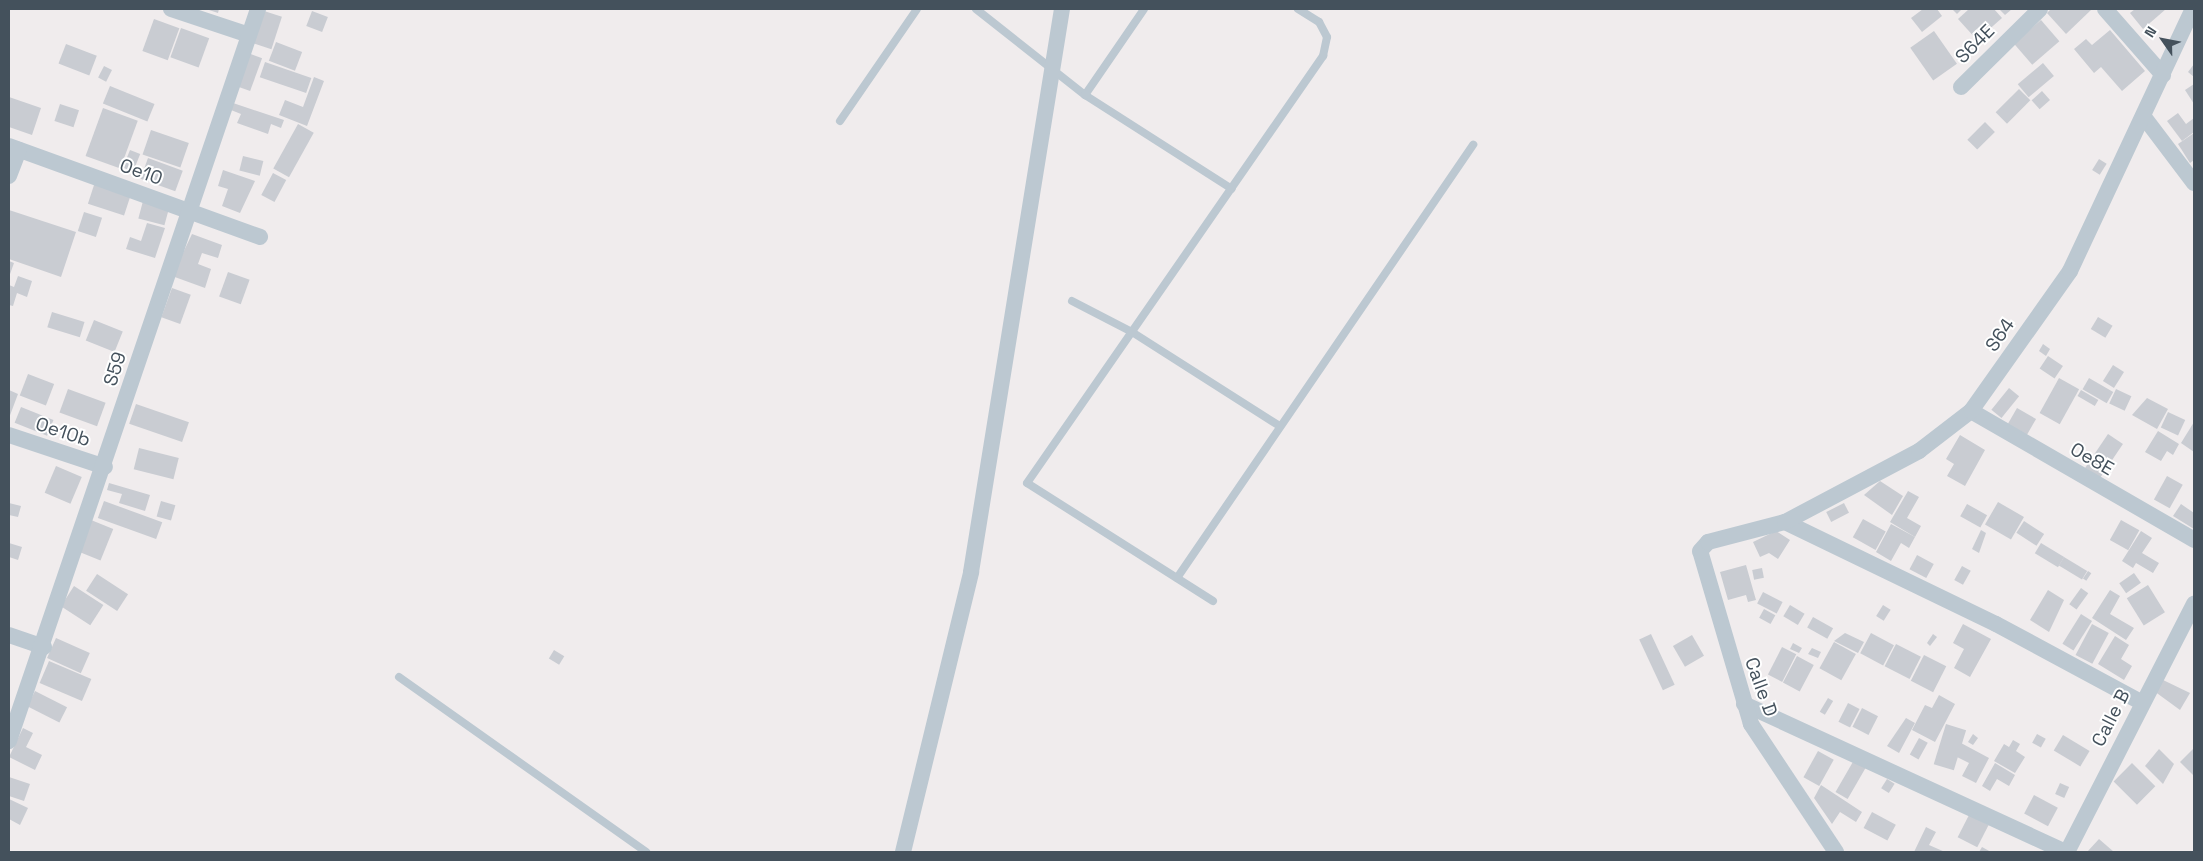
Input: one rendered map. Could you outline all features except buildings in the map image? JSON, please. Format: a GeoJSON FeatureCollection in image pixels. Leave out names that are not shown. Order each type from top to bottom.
{"type":"FeatureCollection","features":[{"type":"Feature","properties":{"kind":"street"},"geometry":{"type":"LineString","coordinates":[[171,9],[248,35]]}},
{"type":"Feature","properties":{"kind":"street","name":"S59"},"geometry":{"type":"LineString","coordinates":[[9,742],[44,647],[188,210],[258,9]]}},
{"type":"Feature","properties":{"kind":"street"},"geometry":{"type":"LineString","coordinates":[[903,852],[971,572],[1062,9]]}},
{"type":"Feature","properties":{"kind":"street","name":"S64E"},"geometry":{"type":"LineString","coordinates":[[1960,87],[2040,9]]}},
{"type":"Feature","properties":{"kind":"street"},"geometry":{"type":"LineString","coordinates":[[2105,9],[2163,75]]}},
{"type":"Feature","properties":{"kind":"street","name":"S64"},"geometry":{"type":"LineString","coordinates":[[1703,546],[1786,522],[1919,451],[1971,411],[2070,271],[2144,117],[2193,9]]}},
{"type":"Feature","properties":{"kind":"street"},"geometry":{"type":"LineString","coordinates":[[2144,117],[2194,183]]}},
{"type":"Feature","properties":{"kind":"street"},"geometry":{"type":"LineString","coordinates":[[9,176],[14,148]]}},
{"type":"Feature","properties":{"kind":"street","name":"Oe10"},"geometry":{"type":"LineString","coordinates":[[14,148],[260,237]]}},
{"type":"Feature","properties":{"kind":"street","name":"Oe8E"},"geometry":{"type":"LineString","coordinates":[[1971,411],[2194,540]]}},
{"type":"Feature","properties":{"kind":"street","name":"Oe10b"},"geometry":{"type":"LineString","coordinates":[[9,435],[104,467]]}},
{"type":"Feature","properties":{"kind":"street"},"geometry":{"type":"LineString","coordinates":[[1786,522],[1996,624],[2141,702]]}},
{"type":"Feature","properties":{"kind":"street","name":"Calle D"},"geometry":{"type":"LineString","coordinates":[[1703,546],[1701,557],[1751,724],[1836,852]]}},
{"type":"Feature","properties":{"kind":"street","name":"Calle B"},"geometry":{"type":"LineString","coordinates":[[2066,852],[2141,702],[2194,604]]}},
{"type":"Feature","properties":{"kind":"street"},"geometry":{"type":"LineString","coordinates":[[9,635],[44,647]]}},
{"type":"Feature","properties":{"kind":"street"},"geometry":{"type":"LineString","coordinates":[[1744,704],[2066,852]]}},
{"type":"Feature","properties":{"kind":"lane"},"geometry":{"type":"LineString","coordinates":[[840,122],[917,9]]}},
{"type":"Feature","properties":{"kind":"lane"},"geometry":{"type":"LineString","coordinates":[[976,9],[1085,95],[1232,189]]}},
{"type":"Feature","properties":{"kind":"lane"},"geometry":{"type":"LineString","coordinates":[[1085,95],[1144,9]]}},
{"type":"Feature","properties":{"kind":"lane"},"geometry":{"type":"LineString","coordinates":[[1213,601],[1027,483],[1323,56],[1328,37],[1319,22],[1298,9]]}},
{"type":"Feature","properties":{"kind":"lane"},"geometry":{"type":"LineString","coordinates":[[1177,578],[1278,425],[1473,145]]}},
{"type":"Feature","properties":{"kind":"lane"},"geometry":{"type":"LineString","coordinates":[[1072,301],[1132,332],[1278,425]]}},
{"type":"Feature","properties":{"kind":"lane"},"geometry":{"type":"LineString","coordinates":[[399,677],[646,852]]}}]}
